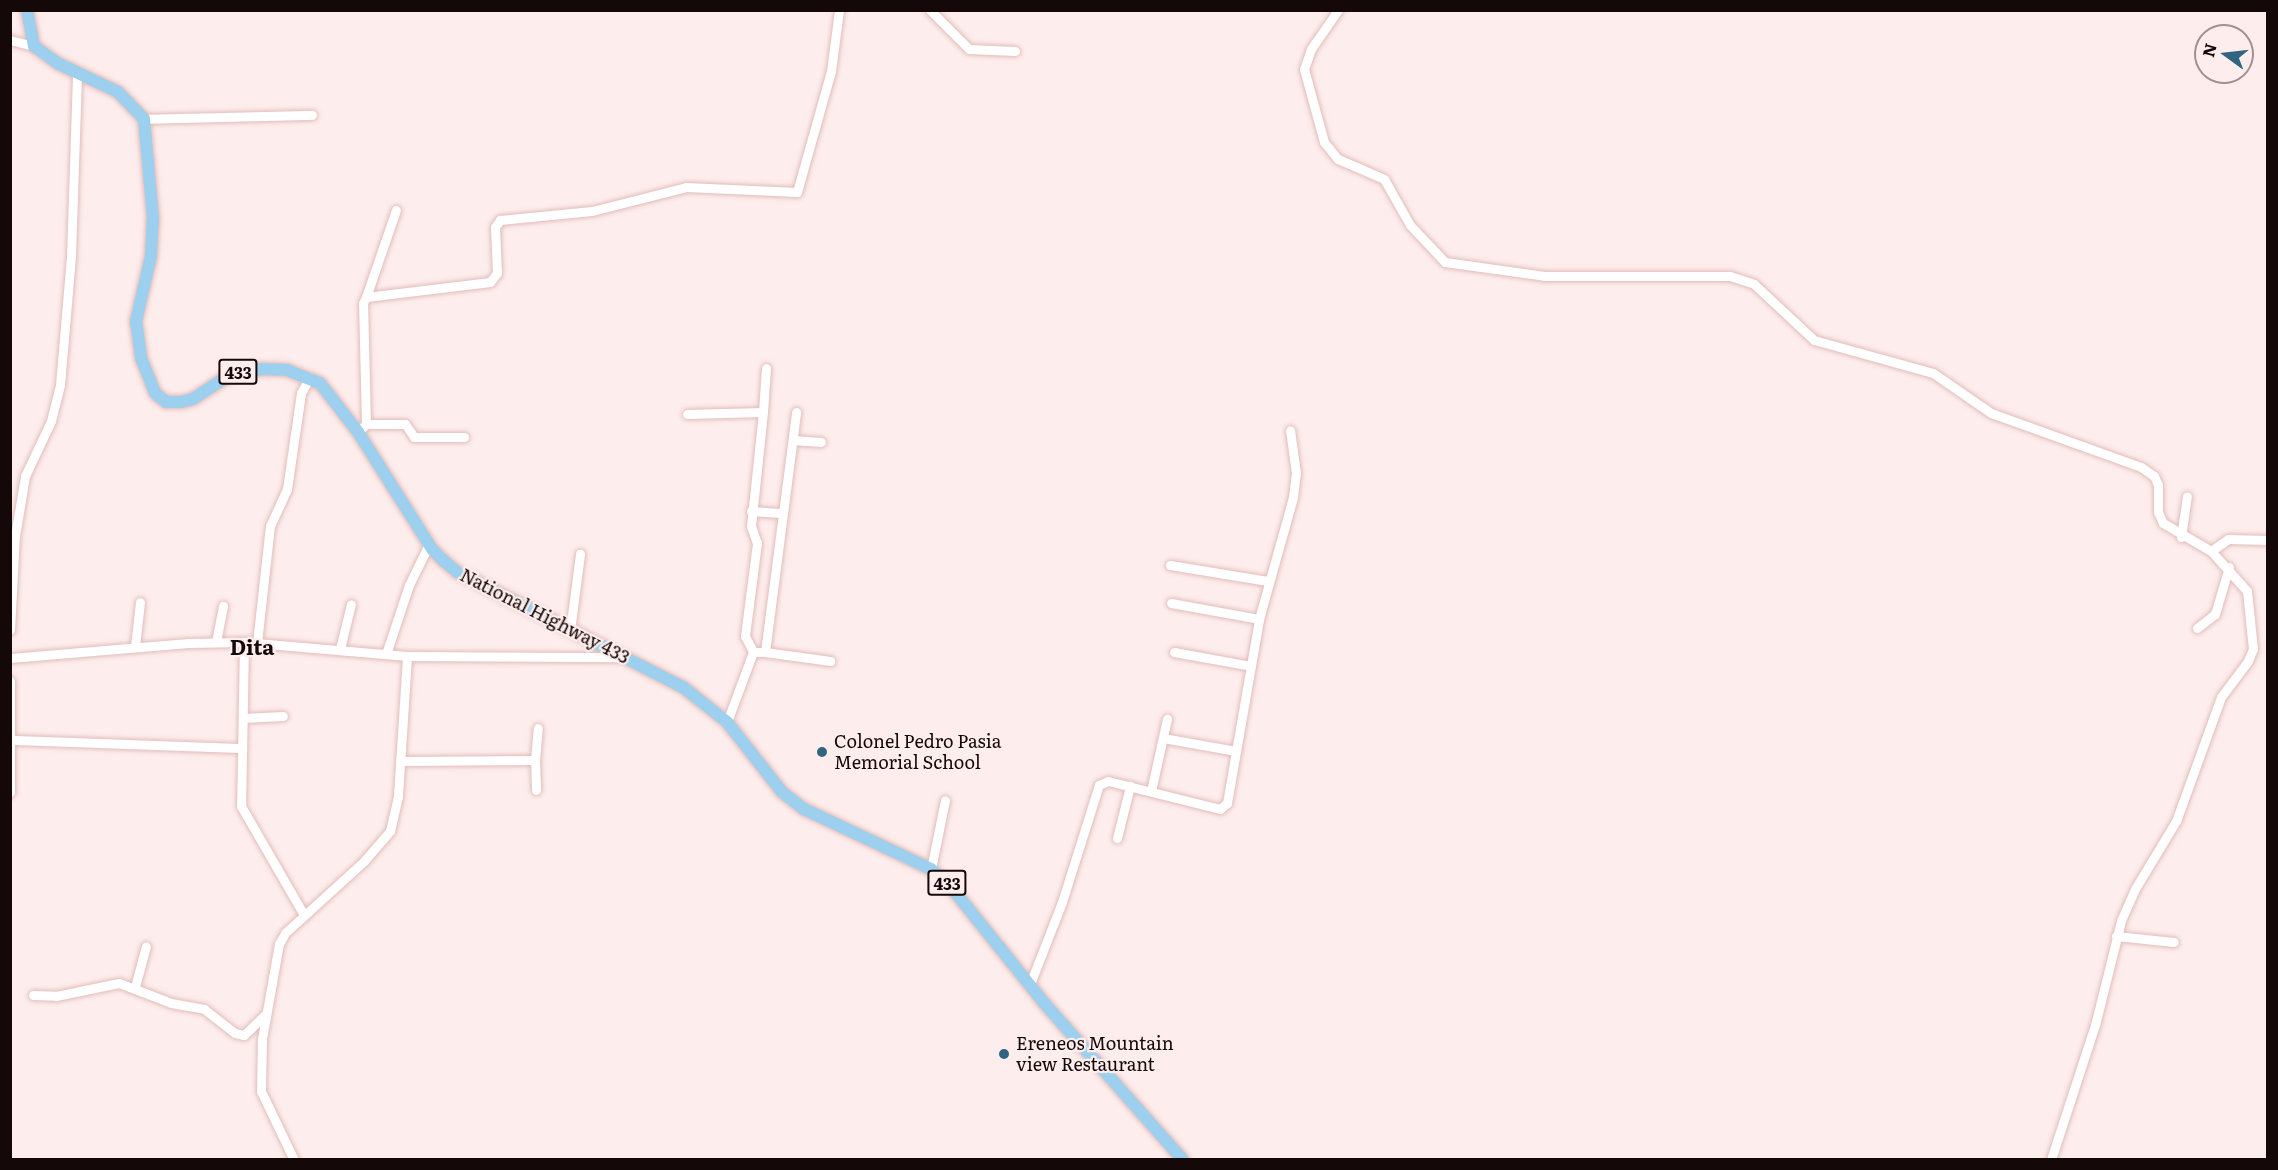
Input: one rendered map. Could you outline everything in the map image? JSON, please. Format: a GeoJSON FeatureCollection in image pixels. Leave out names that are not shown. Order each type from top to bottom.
{"type":"FeatureCollection","features":[{"type":"Feature","properties":{"kind":"main road"},"geometry":{"type":"LineString","coordinates":[[27,10],[34,46],[118,93],[144,119]]}},
{"type":"Feature","properties":{"kind":"main road","name":"National Highway 433"},"geometry":{"type":"LineString","coordinates":[[144,119],[153,217],[151,256],[136,321],[141,358],[155,393],[166,402],[181,402],[193,399],[231,374],[249,370],[287,370],[310,377],[332,395],[362,428],[429,544],[457,572],[683,687],[727,722],[782,792],[804,809],[931,869],[955,892],[1030,984],[1183,1160]]}},
{"type":"Feature","properties":{"kind":"street"},"geometry":{"type":"LineString","coordinates":[[366,297],[490,282],[497,273],[495,227],[500,220],[592,211],[686,187],[797,192],[831,71],[839,10]]}},
{"type":"Feature","properties":{"kind":"street"},"geometry":{"type":"LineString","coordinates":[[930,10],[961,46],[1015,51]]}},
{"type":"Feature","properties":{"kind":"street"},"geometry":{"type":"LineString","coordinates":[[1338,10],[1311,49],[1304,69],[1324,142],[1338,159],[1384,179],[1410,225],[1444,262],[1544,276],[1739,278],[1754,284],[1814,340],[1932,373],[1990,414],[2141,467],[2154,476],[2158,485],[2158,513],[2163,523],[2181,537],[2211,551],[2229,567],[2251,600],[2253,649],[2221,698],[2176,821],[2135,889],[2116,936],[2095,1025],[2051,1160]]}},
{"type":"Feature","properties":{"kind":"street"},"geometry":{"type":"LineString","coordinates":[[10,40],[34,46]]}},
{"type":"Feature","properties":{"kind":"street"},"geometry":{"type":"LineString","coordinates":[[10,630],[15,536],[25,476],[51,421],[60,385],[71,256],[77,72]]}},
{"type":"Feature","properties":{"kind":"street"},"geometry":{"type":"LineString","coordinates":[[144,119],[312,115]]}},
{"type":"Feature","properties":{"kind":"street"},"geometry":{"type":"LineString","coordinates":[[396,210],[363,303],[362,428],[405,424],[414,437],[464,436]]}},
{"type":"Feature","properties":{"kind":"street"},"geometry":{"type":"LineString","coordinates":[[727,722],[753,652],[745,636],[757,543],[751,526],[751,511],[766,368]]}},
{"type":"Feature","properties":{"kind":"street"},"geometry":{"type":"LineString","coordinates":[[257,643],[270,526],[287,489],[299,405],[310,377]]}},
{"type":"Feature","properties":{"kind":"street"},"geometry":{"type":"LineString","coordinates":[[687,414],[763,412]]}},
{"type":"Feature","properties":{"kind":"street"},"geometry":{"type":"LineString","coordinates":[[765,652],[770,595],[796,412]]}},
{"type":"Feature","properties":{"kind":"street"},"geometry":{"type":"LineString","coordinates":[[1030,984],[1062,902],[1099,785],[1108,780],[1224,808],[1259,619],[1293,497],[1296,473],[1290,430]]}},
{"type":"Feature","properties":{"kind":"street"},"geometry":{"type":"LineString","coordinates":[[793,440],[821,442]]}},
{"type":"Feature","properties":{"kind":"street"},"geometry":{"type":"LineString","coordinates":[[2181,537],[2187,496]]}},
{"type":"Feature","properties":{"kind":"street"},"geometry":{"type":"LineString","coordinates":[[751,511],[783,513]]}},
{"type":"Feature","properties":{"kind":"street"},"geometry":{"type":"LineString","coordinates":[[2211,551],[2228,539],[2268,540]]}},
{"type":"Feature","properties":{"kind":"street"},"geometry":{"type":"LineString","coordinates":[[386,654],[409,585],[429,544]]}},
{"type":"Feature","properties":{"kind":"street"},"geometry":{"type":"LineString","coordinates":[[570,631],[580,554]]}},
{"type":"Feature","properties":{"kind":"street"},"geometry":{"type":"LineString","coordinates":[[1170,565],[1268,581]]}},
{"type":"Feature","properties":{"kind":"street"},"geometry":{"type":"LineString","coordinates":[[2197,628],[2211,621],[2215,614],[2229,567]]}},
{"type":"Feature","properties":{"kind":"street"},"geometry":{"type":"LineString","coordinates":[[135,646],[140,602]]}},
{"type":"Feature","properties":{"kind":"street"},"geometry":{"type":"LineString","coordinates":[[1172,603],[1259,619]]}},
{"type":"Feature","properties":{"kind":"street"},"geometry":{"type":"LineString","coordinates":[[340,649],[351,604]]}},
{"type":"Feature","properties":{"kind":"street"},"geometry":{"type":"LineString","coordinates":[[216,642],[223,606]]}},
{"type":"Feature","properties":{"kind":"street"},"geometry":{"type":"LineString","coordinates":[[10,658],[135,646],[216,642],[340,649],[407,656],[624,656]]}},
{"type":"Feature","properties":{"kind":"street"},"geometry":{"type":"LineString","coordinates":[[244,642],[241,806],[304,915]]}},
{"type":"Feature","properties":{"kind":"street"},"geometry":{"type":"LineString","coordinates":[[753,652],[830,661]]}},
{"type":"Feature","properties":{"kind":"street"},"geometry":{"type":"LineString","coordinates":[[1174,652],[1251,666]]}},
{"type":"Feature","properties":{"kind":"street"},"geometry":{"type":"LineString","coordinates":[[294,1160],[261,1091],[262,1039],[269,1011],[279,944],[304,915],[364,861],[390,831],[398,796],[407,656]]}},
{"type":"Feature","properties":{"kind":"street"},"geometry":{"type":"LineString","coordinates":[[10,681],[12,746],[10,792]]}},
{"type":"Feature","properties":{"kind":"street"},"geometry":{"type":"LineString","coordinates":[[243,718],[283,716]]}},
{"type":"Feature","properties":{"kind":"street"},"geometry":{"type":"LineString","coordinates":[[1151,791],[1167,719]]}},
{"type":"Feature","properties":{"kind":"street"},"geometry":{"type":"LineString","coordinates":[[536,790],[535,760],[538,728]]}},
{"type":"Feature","properties":{"kind":"street"},"geometry":{"type":"LineString","coordinates":[[1163,738],[1236,751]]}},
{"type":"Feature","properties":{"kind":"street"},"geometry":{"type":"LineString","coordinates":[[12,746],[242,748]]}},
{"type":"Feature","properties":{"kind":"street"},"geometry":{"type":"LineString","coordinates":[[400,761],[535,760]]}},
{"type":"Feature","properties":{"kind":"street"},"geometry":{"type":"LineString","coordinates":[[1117,838],[1130,786]]}},
{"type":"Feature","properties":{"kind":"street"},"geometry":{"type":"LineString","coordinates":[[931,869],[945,800]]}},
{"type":"Feature","properties":{"kind":"street"},"geometry":{"type":"LineString","coordinates":[[2116,936],[2174,942]]}},
{"type":"Feature","properties":{"kind":"street"},"geometry":{"type":"LineString","coordinates":[[135,987],[146,946]]}},
{"type":"Feature","properties":{"kind":"street"},"geometry":{"type":"LineString","coordinates":[[33,995],[56,996],[119,983],[135,987],[171,1003],[204,1009],[235,1034],[244,1035],[269,1011]]}},
{"type":"Feature","properties":{"kind":"place","name":"Colonel Pedro Pasia Memorial School"},"geometry":{"type":"Point","coordinates":[822,752]}},
{"type":"Feature","properties":{"kind":"place","name":"Ereneos Mountain view Restaurant"},"geometry":{"type":"Point","coordinates":[1004,1054]}},
{"type":"Feature","properties":{"kind":"district","name":"Dita"},"geometry":{"type":"Point","coordinates":[252,646]}}]}
